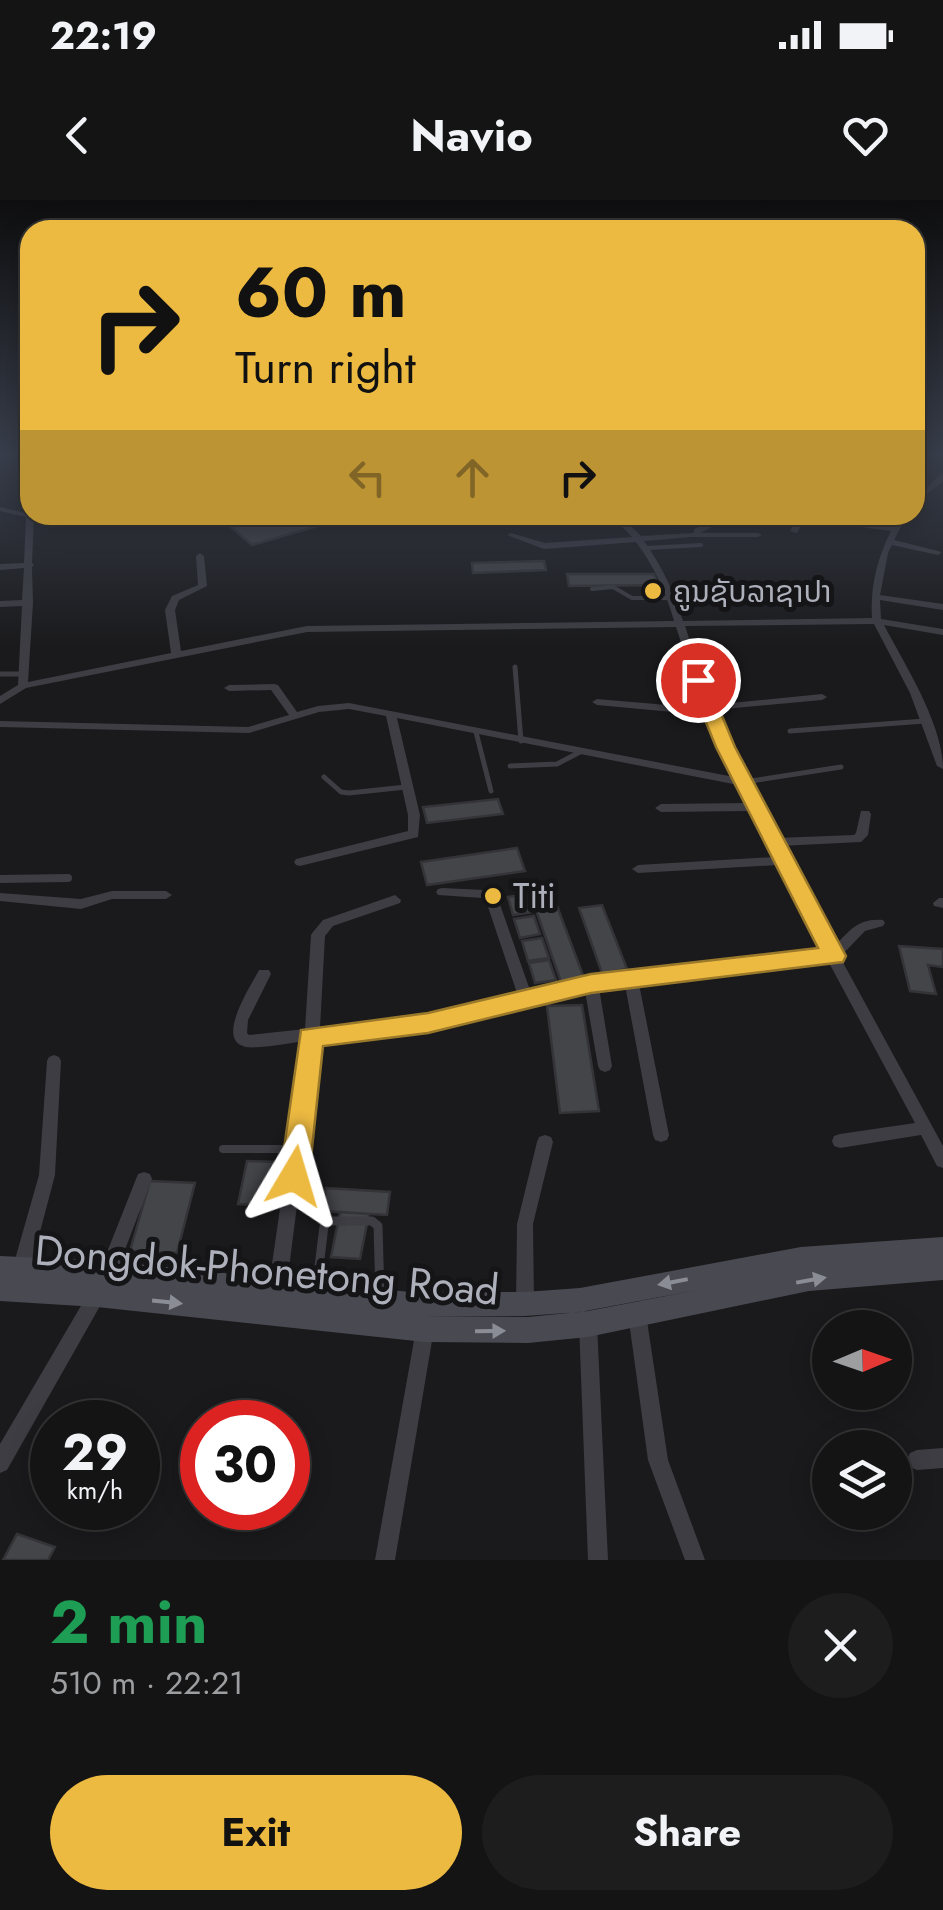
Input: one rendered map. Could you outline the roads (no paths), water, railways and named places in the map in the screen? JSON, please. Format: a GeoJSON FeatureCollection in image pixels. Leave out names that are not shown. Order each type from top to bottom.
{"type":"FeatureCollection","features":[{"type":"Feature","properties":{"kind":"main road","name":"Dongdok-Phonetong Road"},"geometry":{"type":"LineString","coordinates":[[9,1279],[316,1294],[441,1306],[525,1304],[580,1300],[801,1258],[943,1248]]}},
{"type":"Feature","properties":{"kind":"main road","name":"Dongdok-Phonetong Road"},"geometry":{"type":"LineString","coordinates":[[102,1284],[425,1329],[528,1330],[588,1324],[809,1280],[943,1268]]}},
{"type":"Feature","properties":{"kind":"street"},"geometry":{"type":"LineString","coordinates":[[24,680],[31,525]]}},
{"type":"Feature","properties":{"kind":"street"},"geometry":{"type":"LineString","coordinates":[[626,525],[643,542],[672,598],[708,710],[743,782],[943,1161]]}},
{"type":"Feature","properties":{"kind":"street"},"geometry":{"type":"LineString","coordinates":[[690,534],[710,525]]}},
{"type":"Feature","properties":{"kind":"street"},"geometry":{"type":"LineString","coordinates":[[794,531],[797,525]]}},
{"type":"Feature","properties":{"kind":"street"},"geometry":{"type":"LineString","coordinates":[[859,525],[896,530]]}},
{"type":"Feature","properties":{"kind":"street"},"geometry":{"type":"LineString","coordinates":[[898,525],[875,596],[877,622],[915,692],[943,766]]}},
{"type":"Feature","properties":{"kind":"street"},"geometry":{"type":"LineString","coordinates":[[510,534],[544,546],[643,542],[690,534],[758,536]]}},
{"type":"Feature","properties":{"kind":"street"},"geometry":{"type":"LineString","coordinates":[[890,542],[938,552]]}},
{"type":"Feature","properties":{"kind":"street"},"geometry":{"type":"LineString","coordinates":[[176,652],[170,610],[175,598],[203,586],[200,556]]}},
{"type":"Feature","properties":{"kind":"street"},"geometry":{"type":"LineString","coordinates":[[0,566],[30,564]]}},
{"type":"Feature","properties":{"kind":"street"},"geometry":{"type":"LineString","coordinates":[[875,596],[943,607]]}},
{"type":"Feature","properties":{"kind":"street"},"geometry":{"type":"LineString","coordinates":[[0,604],[28,603]]}},
{"type":"Feature","properties":{"kind":"street"},"geometry":{"type":"LineString","coordinates":[[0,700],[24,680],[307,629],[877,622],[943,632]]}},
{"type":"Feature","properties":{"kind":"street"},"geometry":{"type":"LineString","coordinates":[[229,688],[274,687],[295,716]]}},
{"type":"Feature","properties":{"kind":"street"},"geometry":{"type":"LineString","coordinates":[[597,702],[708,710],[822,696]]}},
{"type":"Feature","properties":{"kind":"street"},"geometry":{"type":"LineString","coordinates":[[0,724],[249,730],[349,706],[743,782]]}},
{"type":"Feature","properties":{"kind":"street"},"geometry":{"type":"LineString","coordinates":[[300,862],[414,834],[408,787],[391,716]]}},
{"type":"Feature","properties":{"kind":"street"},"geometry":{"type":"LineString","coordinates":[[662,808],[756,807]]}},
{"type":"Feature","properties":{"kind":"street"},"geometry":{"type":"LineString","coordinates":[[774,842],[857,840],[862,836],[865,814]]}},
{"type":"Feature","properties":{"kind":"street"},"geometry":{"type":"LineString","coordinates":[[638,868],[784,860]]}},
{"type":"Feature","properties":{"kind":"street"},"geometry":{"type":"LineString","coordinates":[[442,892],[485,894],[492,898],[526,1000]]}},
{"type":"Feature","properties":{"kind":"street"},"geometry":{"type":"LineString","coordinates":[[0,897],[81,904],[112,895],[166,895]]}},
{"type":"Feature","properties":{"kind":"street"},"geometry":{"type":"LineString","coordinates":[[278,1292],[311,1037],[318,936],[328,923],[395,900]]}},
{"type":"Feature","properties":{"kind":"street"},"geometry":{"type":"LineString","coordinates":[[264,974],[241,1020],[239,1036],[246,1041],[428,1023],[591,984],[834,956],[860,927],[878,923]]}},
{"type":"Feature","properties":{"kind":"street"},"geometry":{"type":"LineString","coordinates":[[631,979],[661,1135]]}},
{"type":"Feature","properties":{"kind":"street"},"geometry":{"type":"LineString","coordinates":[[591,984],[605,1066]]}},
{"type":"Feature","properties":{"kind":"street"},"geometry":{"type":"LineString","coordinates":[[9,1279],[47,1175],[54,1061]]}},
{"type":"Feature","properties":{"kind":"street"},"geometry":{"type":"LineString","coordinates":[[840,1141],[926,1128]]}},
{"type":"Feature","properties":{"kind":"street"},"geometry":{"type":"LineString","coordinates":[[525,1304],[524,1224],[545,1142]]}},
{"type":"Feature","properties":{"kind":"street"},"geometry":{"type":"LineString","coordinates":[[0,1463],[102,1284],[144,1179]]}},
{"type":"Feature","properties":{"kind":"street"},"geometry":{"type":"LineString","coordinates":[[637,1314],[658,1460],[695,1560]]}},
{"type":"Feature","properties":{"kind":"street"},"geometry":{"type":"LineString","coordinates":[[588,1324],[598,1560]]}},
{"type":"Feature","properties":{"kind":"street"},"geometry":{"type":"LineString","coordinates":[[385,1560],[425,1329]]}},
{"type":"Feature","properties":{"kind":"street"},"geometry":{"type":"LineString","coordinates":[[918,1460],[943,1458]]}},
{"type":"Feature","properties":{"kind":"lane"},"geometry":{"type":"LineString","coordinates":[[643,542],[701,545]]}},
{"type":"Feature","properties":{"kind":"lane"},"geometry":{"type":"LineString","coordinates":[[592,589],[612,587],[632,598],[672,598]]}},
{"type":"Feature","properties":{"kind":"lane"},"geometry":{"type":"LineString","coordinates":[[515,667],[522,740]]}},
{"type":"Feature","properties":{"kind":"lane"},"geometry":{"type":"LineString","coordinates":[[0,674],[24,680]]}},
{"type":"Feature","properties":{"kind":"lane"},"geometry":{"type":"LineString","coordinates":[[790,731],[926,721]]}},
{"type":"Feature","properties":{"kind":"lane"},"geometry":{"type":"LineString","coordinates":[[476,732],[491,790]]}},
{"type":"Feature","properties":{"kind":"lane"},"geometry":{"type":"LineString","coordinates":[[510,766],[561,763],[574,760],[580,752]]}},
{"type":"Feature","properties":{"kind":"lane"},"geometry":{"type":"LineString","coordinates":[[743,782],[842,768]]}},
{"type":"Feature","properties":{"kind":"lane"},"geometry":{"type":"LineString","coordinates":[[324,777],[341,792],[408,787]]}},
{"type":"Feature","properties":{"kind":"lane"},"geometry":{"type":"LineString","coordinates":[[0,879],[68,878]]}},
{"type":"Feature","properties":{"kind":"lane"},"geometry":{"type":"LineString","coordinates":[[224,1149],[298,1150]]}},
{"type":"Feature","properties":{"kind":"lane"},"geometry":{"type":"LineString","coordinates":[[316,1294],[324,1226],[329,1221],[372,1221],[378,1226],[381,1301]]}},
{"type":"Feature","properties":{"kind":"place","name":"ຄູນຊັບລາຊາປາ"},"geometry":{"type":"Point","coordinates":[653,591]}},
{"type":"Feature","properties":{"kind":"place","name":"Titi"},"geometry":{"type":"Point","coordinates":[493,896]}}]}
